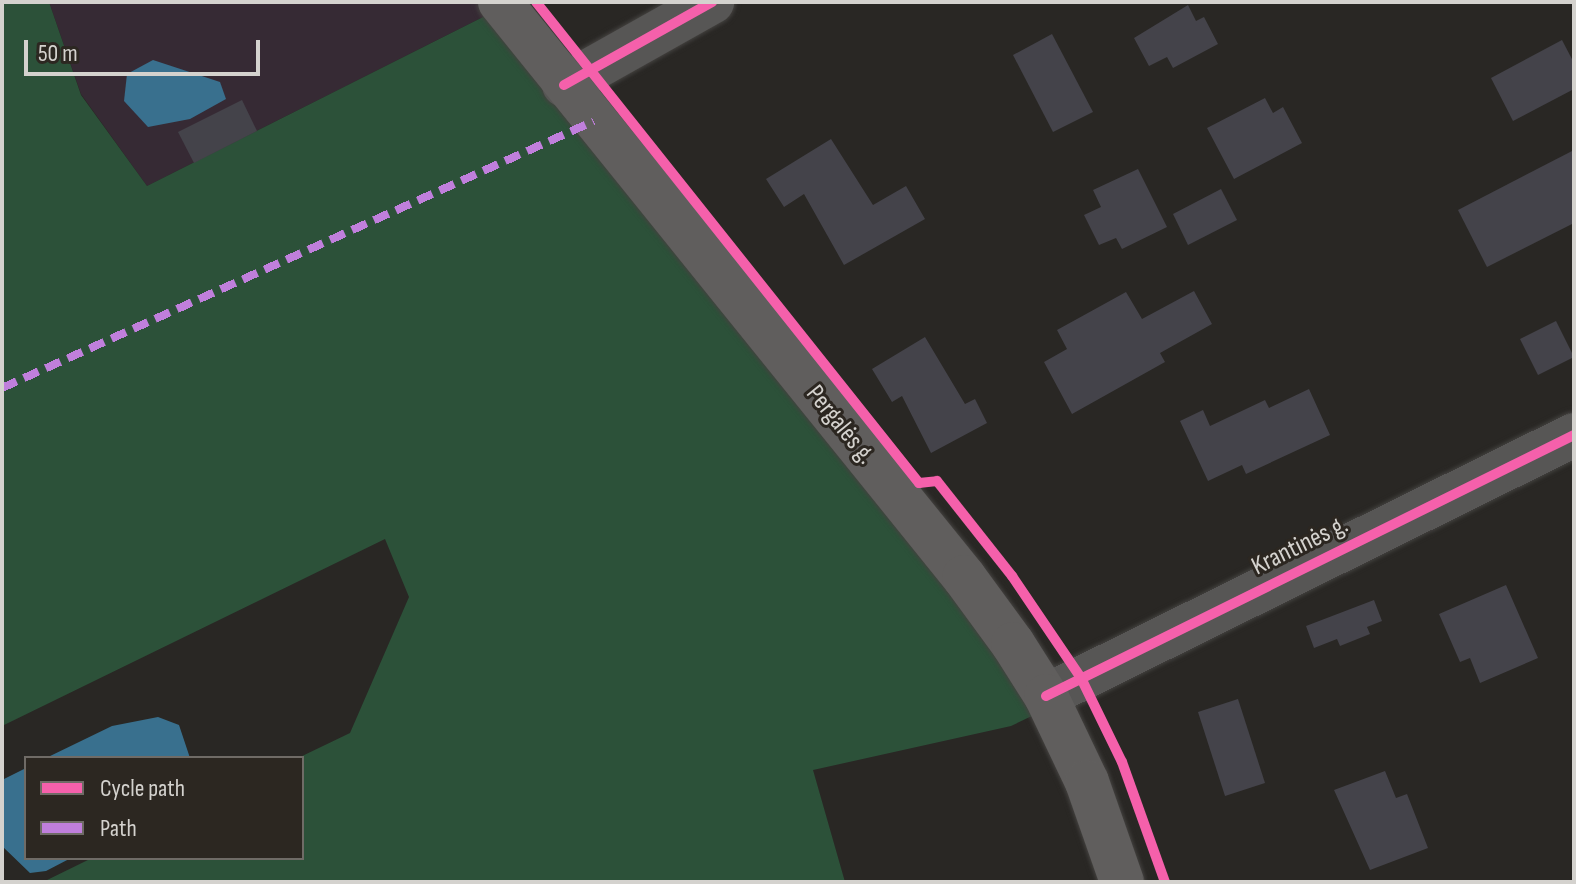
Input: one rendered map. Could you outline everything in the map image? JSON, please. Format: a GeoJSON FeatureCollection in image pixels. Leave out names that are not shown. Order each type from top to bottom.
{"type":"FeatureCollection","features":[{"type":"Feature","properties":{"kind":"main road","name":"Pergalės g."},"geometry":{"type":"LineString","coordinates":[[500,2],[964,577],[1046,696],[1087,782],[1122,882]]}},
{"type":"Feature","properties":{"kind":"street"},"geometry":{"type":"LineString","coordinates":[[564,85],[712,2]]}},
{"type":"Feature","properties":{"kind":"street","name":"Krantinės g."},"geometry":{"type":"LineString","coordinates":[[1046,696],[1574,435]]}},
{"type":"Feature","properties":{"kind":"shaded area"},"geometry":{"type":"Polygon","coordinates":[[[49,2],[477,2],[487,15],[147,186],[81,94],[49,2]]]}},
{"type":"Feature","properties":{"kind":"green space"},"geometry":{"type":"Polygon","coordinates":[[[2,2],[49,2],[81,95],[147,186],[487,15],[960,603],[1034,715],[1011,726],[813,770],[845,882],[43,882],[88,860],[304,860],[302,756],[350,733],[409,597],[385,539],[2,726],[2,2]]]}},
{"type":"Feature","properties":{"kind":"water"},"geometry":{"type":"Polygon","coordinates":[[[153,60],[220,82],[226,99],[190,119],[148,127],[124,101],[127,74],[153,60]]]}},
{"type":"Feature","properties":{"kind":"water"},"geometry":{"type":"Polygon","coordinates":[[[158,717],[179,725],[189,756],[50,756],[112,726],[158,717]]]}},
{"type":"Feature","properties":{"kind":"water"},"geometry":{"type":"Polygon","coordinates":[[[24,769],[24,860],[67,860],[46,871],[30,873],[2,846],[2,780],[24,769]]]}},
{"type":"Feature","properties":{"kind":"building"},"geometry":{"type":"Polygon","coordinates":[[[1188,5],[1196,21],[1204,17],[1218,44],[1173,68],[1167,57],[1149,66],[1134,38],[1188,5]]]}},
{"type":"Feature","properties":{"kind":"building"},"geometry":{"type":"Polygon","coordinates":[[[1052,34],[1093,112],[1053,132],[1013,55],[1052,34]]]}},
{"type":"Feature","properties":{"kind":"building"},"geometry":{"type":"Polygon","coordinates":[[[1562,40],[1574,63],[1574,89],[1513,121],[1491,78],[1562,40]]]}},
{"type":"Feature","properties":{"kind":"building"},"geometry":{"type":"Polygon","coordinates":[[[1265,98],[1273,113],[1283,107],[1302,143],[1234,179],[1207,128],[1265,98]]]}},
{"type":"Feature","properties":{"kind":"building"},"geometry":{"type":"Polygon","coordinates":[[[242,100],[257,131],[194,163],[178,132],[242,100]]]}},
{"type":"Feature","properties":{"kind":"building"},"geometry":{"type":"Polygon","coordinates":[[[831,139],[873,205],[906,186],[925,219],[844,265],[804,194],[784,207],[766,179],[831,139]]]}},
{"type":"Feature","properties":{"kind":"building"},"geometry":{"type":"Polygon","coordinates":[[[1574,150],[1574,223],[1487,267],[1458,210],[1574,150]]]}},
{"type":"Feature","properties":{"kind":"building"},"geometry":{"type":"Polygon","coordinates":[[[1138,169],[1167,227],[1122,249],[1116,238],[1099,245],[1084,215],[1101,207],[1093,190],[1138,169]]]}},
{"type":"Feature","properties":{"kind":"building"},"geometry":{"type":"Polygon","coordinates":[[[1221,189],[1237,220],[1188,245],[1173,214],[1221,189]]]}},
{"type":"Feature","properties":{"kind":"building"},"geometry":{"type":"Polygon","coordinates":[[[1194,291],[1212,324],[1160,353],[1165,362],[1072,414],[1044,362],[1067,349],[1057,330],[1126,292],[1142,319],[1194,291]]]}},
{"type":"Feature","properties":{"kind":"building"},"geometry":{"type":"Polygon","coordinates":[[[1556,321],[1574,357],[1538,375],[1520,339],[1556,321]]]}},
{"type":"Feature","properties":{"kind":"building"},"geometry":{"type":"Polygon","coordinates":[[[925,337],[965,404],[975,399],[987,423],[931,453],[902,396],[892,402],[872,369],[925,337]]]}},
{"type":"Feature","properties":{"kind":"building"},"geometry":{"type":"Polygon","coordinates":[[[1309,389],[1330,435],[1246,474],[1242,465],[1208,481],[1180,421],[1203,410],[1210,426],[1265,400],[1269,408],[1309,389]]]}},
{"type":"Feature","properties":{"kind":"building"},"geometry":{"type":"Polygon","coordinates":[[[1506,585],[1538,658],[1480,683],[1470,658],[1460,662],[1439,614],[1506,585]]]}},
{"type":"Feature","properties":{"kind":"building"},"geometry":{"type":"Polygon","coordinates":[[[1374,600],[1382,621],[1367,627],[1370,634],[1340,646],[1337,639],[1314,648],[1306,626],[1374,600]]]}},
{"type":"Feature","properties":{"kind":"building"},"geometry":{"type":"Polygon","coordinates":[[[1238,699],[1265,783],[1225,796],[1198,712],[1238,699]]]}},
{"type":"Feature","properties":{"kind":"building"},"geometry":{"type":"Polygon","coordinates":[[[1385,771],[1396,798],[1407,794],[1428,848],[1370,870],[1334,790],[1385,771]]]}},
{"type":"Feature","properties":{"kind":"marked path"},"geometry":{"type":"LineString","coordinates":[[2,388],[594,121]]}},
{"type":"Feature","properties":{"kind":"cycle path"},"geometry":{"type":"LineString","coordinates":[[536,2],[919,483],[937,481],[1012,576],[1081,678],[1122,762],[1165,882]]}},
{"type":"Feature","properties":{"kind":"cycle path"},"geometry":{"type":"LineString","coordinates":[[564,85],[712,2]]}},
{"type":"Feature","properties":{"kind":"cycle path"},"geometry":{"type":"LineString","coordinates":[[1046,696],[1574,435]]}}]}
